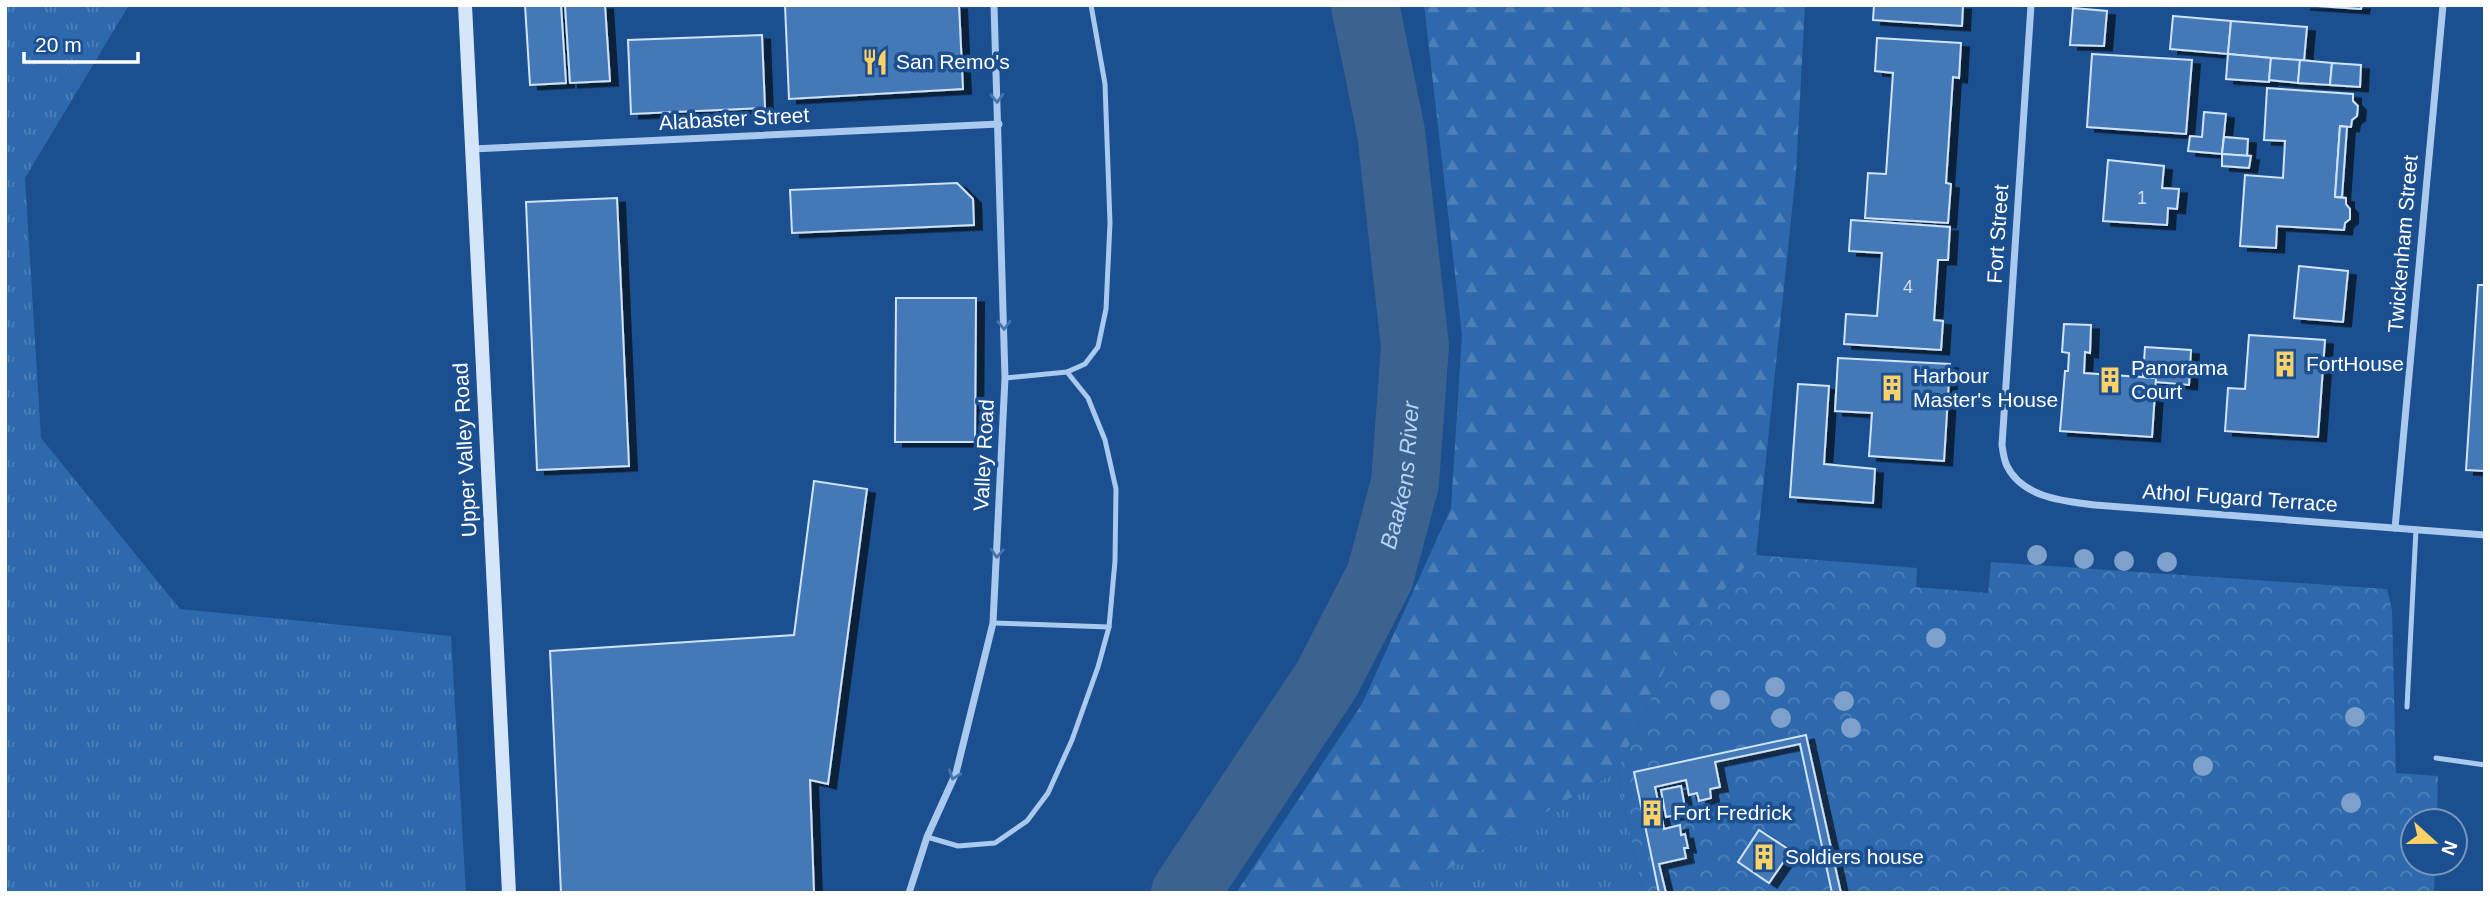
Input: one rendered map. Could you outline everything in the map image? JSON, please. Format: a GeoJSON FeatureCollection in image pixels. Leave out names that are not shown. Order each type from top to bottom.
{"type":"FeatureCollection","features":[{"type":"Feature","properties":{"kind":"street","name":"Upper Valley Road"},"geometry":{"type":"LineString","coordinates":[[465,5],[509,893]]}},
{"type":"Feature","properties":{"kind":"street","name":"Valley Road"},"geometry":{"type":"LineString","coordinates":[[908,893],[927,837],[956,773],[993,623],[1005,378],[994,5]]}},
{"type":"Feature","properties":{"kind":"street","name":"Fort Street"},"geometry":{"type":"LineString","coordinates":[[2006,465],[2002,445],[2031,5]]}},
{"type":"Feature","properties":{"kind":"street","name":"Twickenham Street"},"geometry":{"type":"LineString","coordinates":[[2395,528],[2443,5]]}},
{"type":"Feature","properties":{"kind":"street","name":"Alabaster Street"},"geometry":{"type":"LineString","coordinates":[[471,149],[999,124]]}},
{"type":"Feature","properties":{"kind":"street","name":"Athol Fugard Terrace"},"geometry":{"type":"LineString","coordinates":[[2006,465],[2015,478],[2036,493],[2060,500],[2485,535]]}},
{"type":"Feature","properties":{"kind":"lane"},"geometry":{"type":"LineString","coordinates":[[1005,378],[1067,372],[1085,364],[1098,347],[1106,309],[1110,222],[1105,97],[1091,5]]}},
{"type":"Feature","properties":{"kind":"lane"},"geometry":{"type":"LineString","coordinates":[[927,837],[958,846],[995,843],[1027,821],[1048,793],[1072,740],[1109,627],[1115,561],[1116,489],[1105,440],[1088,398],[1067,372]]}},
{"type":"Feature","properties":{"kind":"lane"},"geometry":{"type":"LineString","coordinates":[[2407,707],[2416,529]]}},
{"type":"Feature","properties":{"kind":"lane"},"geometry":{"type":"LineString","coordinates":[[993,623],[1109,627]]}},
{"type":"Feature","properties":{"kind":"lane"},"geometry":{"type":"LineString","coordinates":[[2436,758],[2485,765]]}},
{"type":"Feature","properties":{"kind":"green space"},"geometry":{"type":"Polygon","coordinates":[[[5,5],[129,5],[25,178],[41,438],[180,609],[451,636],[466,893],[5,893],[5,5]]]}},
{"type":"Feature","properties":{"kind":"green space"},"geometry":{"type":"Polygon","coordinates":[[[1424,5],[1805,5],[1796,172],[1756,555],[1679,639],[1617,771],[1442,873],[1399,893],[1236,893],[1362,704],[1451,508],[1462,335],[1424,5]]]}},
{"type":"Feature","properties":{"kind":"green space"},"geometry":{"type":"Polygon","coordinates":[[[1756,555],[1917,568],[1916,587],[1988,593],[1991,562],[2387,589],[2392,610],[2396,773],[2438,776],[2437,807],[2399,807],[2399,877],[2435,877],[2434,893],[1643,893],[1617,771],[1679,639],[1756,555]]]}},
{"type":"Feature","properties":{"kind":"green space"},"geometry":{"type":"Polygon","coordinates":[[[1617,771],[1643,893],[1399,893],[1442,873],[1617,771]]]}},
{"type":"Feature","properties":{"kind":"building"},"geometry":{"type":"Polygon","coordinates":[[[525,5],[561,5],[566,83],[530,85],[525,5]]]}},
{"type":"Feature","properties":{"kind":"building"},"geometry":{"type":"Polygon","coordinates":[[[565,5],[605,5],[610,81],[570,83],[565,5]]]}},
{"type":"Feature","properties":{"kind":"building"},"geometry":{"type":"Polygon","coordinates":[[[785,5],[959,5],[963,89],[789,99],[785,5]]]}},
{"type":"Feature","properties":{"kind":"building"},"geometry":{"type":"Polygon","coordinates":[[[1874,5],[1963,5],[1962,26],[1873,20],[1874,5]]]}},
{"type":"Feature","properties":{"kind":"building"},"geometry":{"type":"Polygon","coordinates":[[[2302,5],[2362,5],[2361,9],[2302,5]]]}},
{"type":"Feature","properties":{"kind":"building"},"geometry":{"type":"Polygon","coordinates":[[[2073,8],[2107,11],[2104,46],[2070,45],[2073,8]]]}},
{"type":"Feature","properties":{"kind":"building"},"geometry":{"type":"Polygon","coordinates":[[[2173,16],[2231,21],[2228,54],[2170,49],[2173,16]]]}},
{"type":"Feature","properties":{"kind":"building"},"geometry":{"type":"Polygon","coordinates":[[[2231,21],[2307,27],[2304,61],[2228,54],[2231,21]]]}},
{"type":"Feature","properties":{"kind":"building"},"geometry":{"type":"Polygon","coordinates":[[[762,35],[765,108],[631,114],[628,40],[762,35]]]}},
{"type":"Feature","properties":{"kind":"building"},"geometry":{"type":"Polygon","coordinates":[[[1877,38],[1961,43],[1959,78],[1953,77],[1946,183],[1951,184],[1948,223],[1865,218],[1868,173],[1886,174],[1893,73],[1875,71],[1877,38]]]}},
{"type":"Feature","properties":{"kind":"building"},"geometry":{"type":"Polygon","coordinates":[[[2092,54],[2192,60],[2186,134],[2087,127],[2092,54]]]}},
{"type":"Feature","properties":{"kind":"building"},"geometry":{"type":"Polygon","coordinates":[[[2228,54],[2271,58],[2269,82],[2226,79],[2228,54]]]}},
{"type":"Feature","properties":{"kind":"building"},"geometry":{"type":"Polygon","coordinates":[[[2271,58],[2300,60],[2298,83],[2269,80],[2271,58]]]}},
{"type":"Feature","properties":{"kind":"building"},"geometry":{"type":"Polygon","coordinates":[[[2300,60],[2332,63],[2330,85],[2298,83],[2300,60]]]}},
{"type":"Feature","properties":{"kind":"building"},"geometry":{"type":"Polygon","coordinates":[[[2332,63],[2361,65],[2360,87],[2330,85],[2332,63]]]}},
{"type":"Feature","properties":{"kind":"building"},"geometry":{"type":"Polygon","coordinates":[[[2267,88],[2353,94],[2353,101],[2358,106],[2357,116],[2352,120],[2351,127],[2340,126],[2335,197],[2346,198],[2350,209],[2350,219],[2345,223],[2344,230],[2277,226],[2276,248],[2240,246],[2245,175],[2283,178],[2285,141],[2264,140],[2267,88]]]}},
{"type":"Feature","properties":{"kind":"building"},"geometry":{"type":"Polygon","coordinates":[[[2204,112],[2226,114],[2222,154],[2188,151],[2190,136],[2202,137],[2204,112]]]}},
{"type":"Feature","properties":{"kind":"building"},"geometry":{"type":"Polygon","coordinates":[[[2340,126],[2347,127],[2342,197],[2335,197],[2340,126]]]}},
{"type":"Feature","properties":{"kind":"building"},"geometry":{"type":"Polygon","coordinates":[[[2224,137],[2248,139],[2247,156],[2222,154],[2224,137]]]}},
{"type":"Feature","properties":{"kind":"building"},"geometry":{"type":"Polygon","coordinates":[[[2222,154],[2251,156],[2249,168],[2222,166],[2222,154]]]}},
{"type":"Feature","properties":{"kind":"building"},"geometry":{"type":"Polygon","coordinates":[[[2108,160],[2164,166],[2162,188],[2179,189],[2177,209],[2168,208],[2167,225],[2103,221],[2108,160]]]}},
{"type":"Feature","properties":{"kind":"building"},"geometry":{"type":"Polygon","coordinates":[[[957,183],[973,199],[974,225],[792,233],[790,190],[957,183]]]}},
{"type":"Feature","properties":{"kind":"building"},"geometry":{"type":"Polygon","coordinates":[[[617,198],[629,466],[537,470],[526,202],[617,198]]]}},
{"type":"Feature","properties":{"kind":"building"},"geometry":{"type":"Polygon","coordinates":[[[1851,220],[1950,227],[1948,260],[1938,260],[1934,320],[1943,321],[1941,350],[1844,344],[1846,314],[1877,316],[1882,253],[1849,251],[1851,220]]]}},
{"type":"Feature","properties":{"kind":"building"},"geometry":{"type":"Polygon","coordinates":[[[2299,266],[2348,271],[2343,322],[2294,318],[2299,266]]]}},
{"type":"Feature","properties":{"kind":"building"},"geometry":{"type":"Polygon","coordinates":[[[2478,285],[2485,285],[2485,471],[2466,470],[2478,285]]]}},
{"type":"Feature","properties":{"kind":"building"},"geometry":{"type":"Polygon","coordinates":[[[896,298],[976,298],[975,442],[895,442],[896,298]]]}},
{"type":"Feature","properties":{"kind":"building","name":"Panorama Court"},"geometry":{"type":"Polygon","coordinates":[[[2064,324],[2091,325],[2090,353],[2085,352],[2084,373],[2156,378],[2152,437],[2060,431],[2069,353],[2062,352],[2064,324]]]}},
{"type":"Feature","properties":{"kind":"building","name":"FortHouse"},"geometry":{"type":"Polygon","coordinates":[[[2249,335],[2325,340],[2318,437],[2225,431],[2228,388],[2245,389],[2249,335]]]}},
{"type":"Feature","properties":{"kind":"building"},"geometry":{"type":"Polygon","coordinates":[[[2145,347],[2191,350],[2189,385],[2156,382],[2156,378],[2143,377],[2145,347]]]}},
{"type":"Feature","properties":{"kind":"building","name":"Harbour Master's House"},"geometry":{"type":"Polygon","coordinates":[[[1838,358],[1950,364],[1944,461],[1869,456],[1872,413],[1835,411],[1838,358]]]}},
{"type":"Feature","properties":{"kind":"building"},"geometry":{"type":"Polygon","coordinates":[[[1798,384],[1829,386],[1824,464],[1875,469],[1873,503],[1790,497],[1798,384]]]}},
{"type":"Feature","properties":{"kind":"building"},"geometry":{"type":"Polygon","coordinates":[[[814,481],[867,489],[828,784],[810,780],[814,893],[561,893],[550,651],[794,635],[814,481]]]}},
{"type":"Feature","properties":{"kind":"building","name":"Fort Fredrick"},"geometry":{"type":"Polygon","coordinates":[[[1806,735],[1841,893],[1832,893],[1800,744],[1715,762],[1720,787],[1710,789],[1711,798],[1699,801],[1697,793],[1689,795],[1686,780],[1655,787],[1664,829],[1680,825],[1681,835],[1685,834],[1688,848],[1684,848],[1686,858],[1659,864],[1666,893],[1659,893],[1634,772],[1806,735]]]}},
{"type":"Feature","properties":{"kind":"building"},"geometry":{"type":"Polygon","coordinates":[[[1681,786],[1686,813],[1666,817],[1661,790],[1681,786]]]}},
{"type":"Feature","properties":{"kind":"building","name":"Soldiers house"},"geometry":{"type":"Polygon","coordinates":[[[1759,830],[1791,851],[1769,883],[1738,862],[1759,830]]]}},
{"type":"Feature","properties":{"kind":"waterway","name":"Baakens River"},"geometry":{"type":"LineString","coordinates":[[1185,893],[1327,679],[1380,576],[1405,483],[1415,346],[1391,132],[1365,5]]}},
{"type":"Feature","properties":{"kind":"place","name":"San Remo's"},"geometry":{"type":"Point","coordinates":[875,62]}},
{"type":"Feature","properties":{"kind":"place","name":"FortHouse"},"geometry":{"type":"Point","coordinates":[2285,364]}},
{"type":"Feature","properties":{"kind":"place","name":"Panorama Court"},"geometry":{"type":"Point","coordinates":[2110,380]}},
{"type":"Feature","properties":{"kind":"place","name":"Harbour Master's House"},"geometry":{"type":"Point","coordinates":[1892,388]}},
{"type":"Feature","properties":{"kind":"place","name":"Fort Fredrick"},"geometry":{"type":"Point","coordinates":[1652,813]}},
{"type":"Feature","properties":{"kind":"place","name":"Soldiers house"},"geometry":{"type":"Point","coordinates":[1764,857]}}]}
